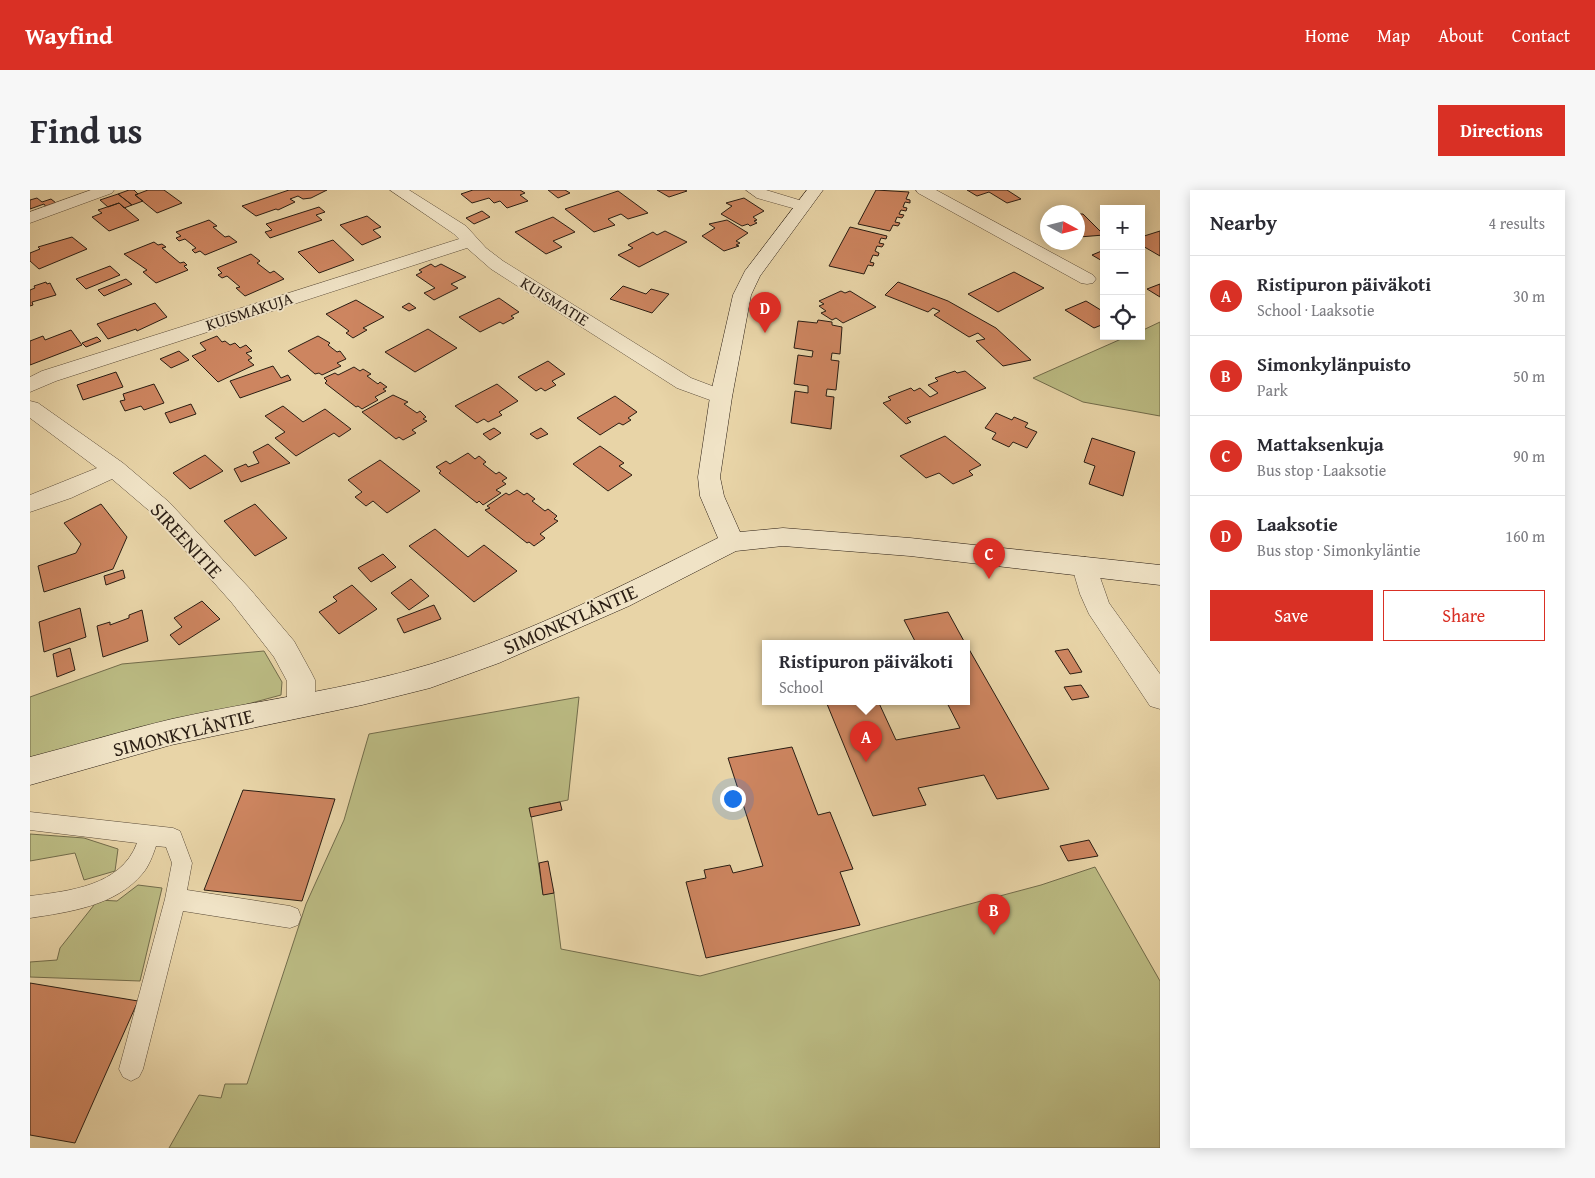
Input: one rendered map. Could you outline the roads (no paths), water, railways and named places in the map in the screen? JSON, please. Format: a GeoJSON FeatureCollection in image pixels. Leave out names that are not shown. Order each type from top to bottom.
{"type":"FeatureCollection","features":[{"type":"Feature","properties":{"kind":"street"},"geometry":{"type":"LineString","coordinates":[[30,218],[106,190]]}},
{"type":"Feature","properties":{"kind":"street","name":"KUISMATIE"},"geometry":{"type":"LineString","coordinates":[[398,190],[447,220],[497,265],[684,383],[720,397]]}},
{"type":"Feature","properties":{"kind":"street"},"geometry":{"type":"LineString","coordinates":[[754,190],[802,206]]}},
{"type":"Feature","properties":{"kind":"street"},"geometry":{"type":"LineString","coordinates":[[815,190],[751,274],[742,294],[720,397],[709,477],[712,496],[732,542],[783,537],[910,547],[1160,575]]}},
{"type":"Feature","properties":{"kind":"street"},"geometry":{"type":"LineString","coordinates":[[924,190],[1087,279]]}},
{"type":"Feature","properties":{"kind":"street","name":"KUISMAKUJA"},"geometry":{"type":"LineString","coordinates":[[30,385],[49,376],[470,242]]}},
{"type":"Feature","properties":{"kind":"street","name":"SIREENITIE"},"geometry":{"type":"LineString","coordinates":[[30,408],[115,469],[161,508],[241,596],[284,648],[301,680],[302,704]]}},
{"type":"Feature","properties":{"kind":"street"},"geometry":{"type":"LineString","coordinates":[[30,504],[115,469]]}},
{"type":"Feature","properties":{"kind":"street","name":"SIMONKYLÄNTIE"},"geometry":{"type":"LineString","coordinates":[[30,771],[171,732],[362,693],[430,676],[489,655],[620,599],[732,542]]}},
{"type":"Feature","properties":{"kind":"street"},"geometry":{"type":"LineString","coordinates":[[1085,567],[1092,594],[1098,607],[1160,697]]}},
{"type":"Feature","properties":{"kind":"lane"},"geometry":{"type":"LineString","coordinates":[[30,821],[173,838],[182,863],[175,899],[131,1070]]}},
{"type":"Feature","properties":{"kind":"lane"},"geometry":{"type":"LineString","coordinates":[[30,907],[78,900],[105,890],[136,866],[150,835]]}},
{"type":"Feature","properties":{"kind":"lane"},"geometry":{"type":"LineString","coordinates":[[175,899],[290,917]]}},
{"type":"Feature","properties":{"kind":"place","name":"Laaksotie"},"geometry":{"type":"Point","coordinates":[765,333]}},
{"type":"Feature","properties":{"kind":"place","name":"Mattaksenkuja"},"geometry":{"type":"Point","coordinates":[989,579]}},
{"type":"Feature","properties":{"kind":"place","name":"Ristipuron päiväkoti"},"geometry":{"type":"Point","coordinates":[866,762]}},
{"type":"Feature","properties":{"kind":"place","name":"Simonkylänpuisto"},"geometry":{"type":"Point","coordinates":[994,935]}}]}
